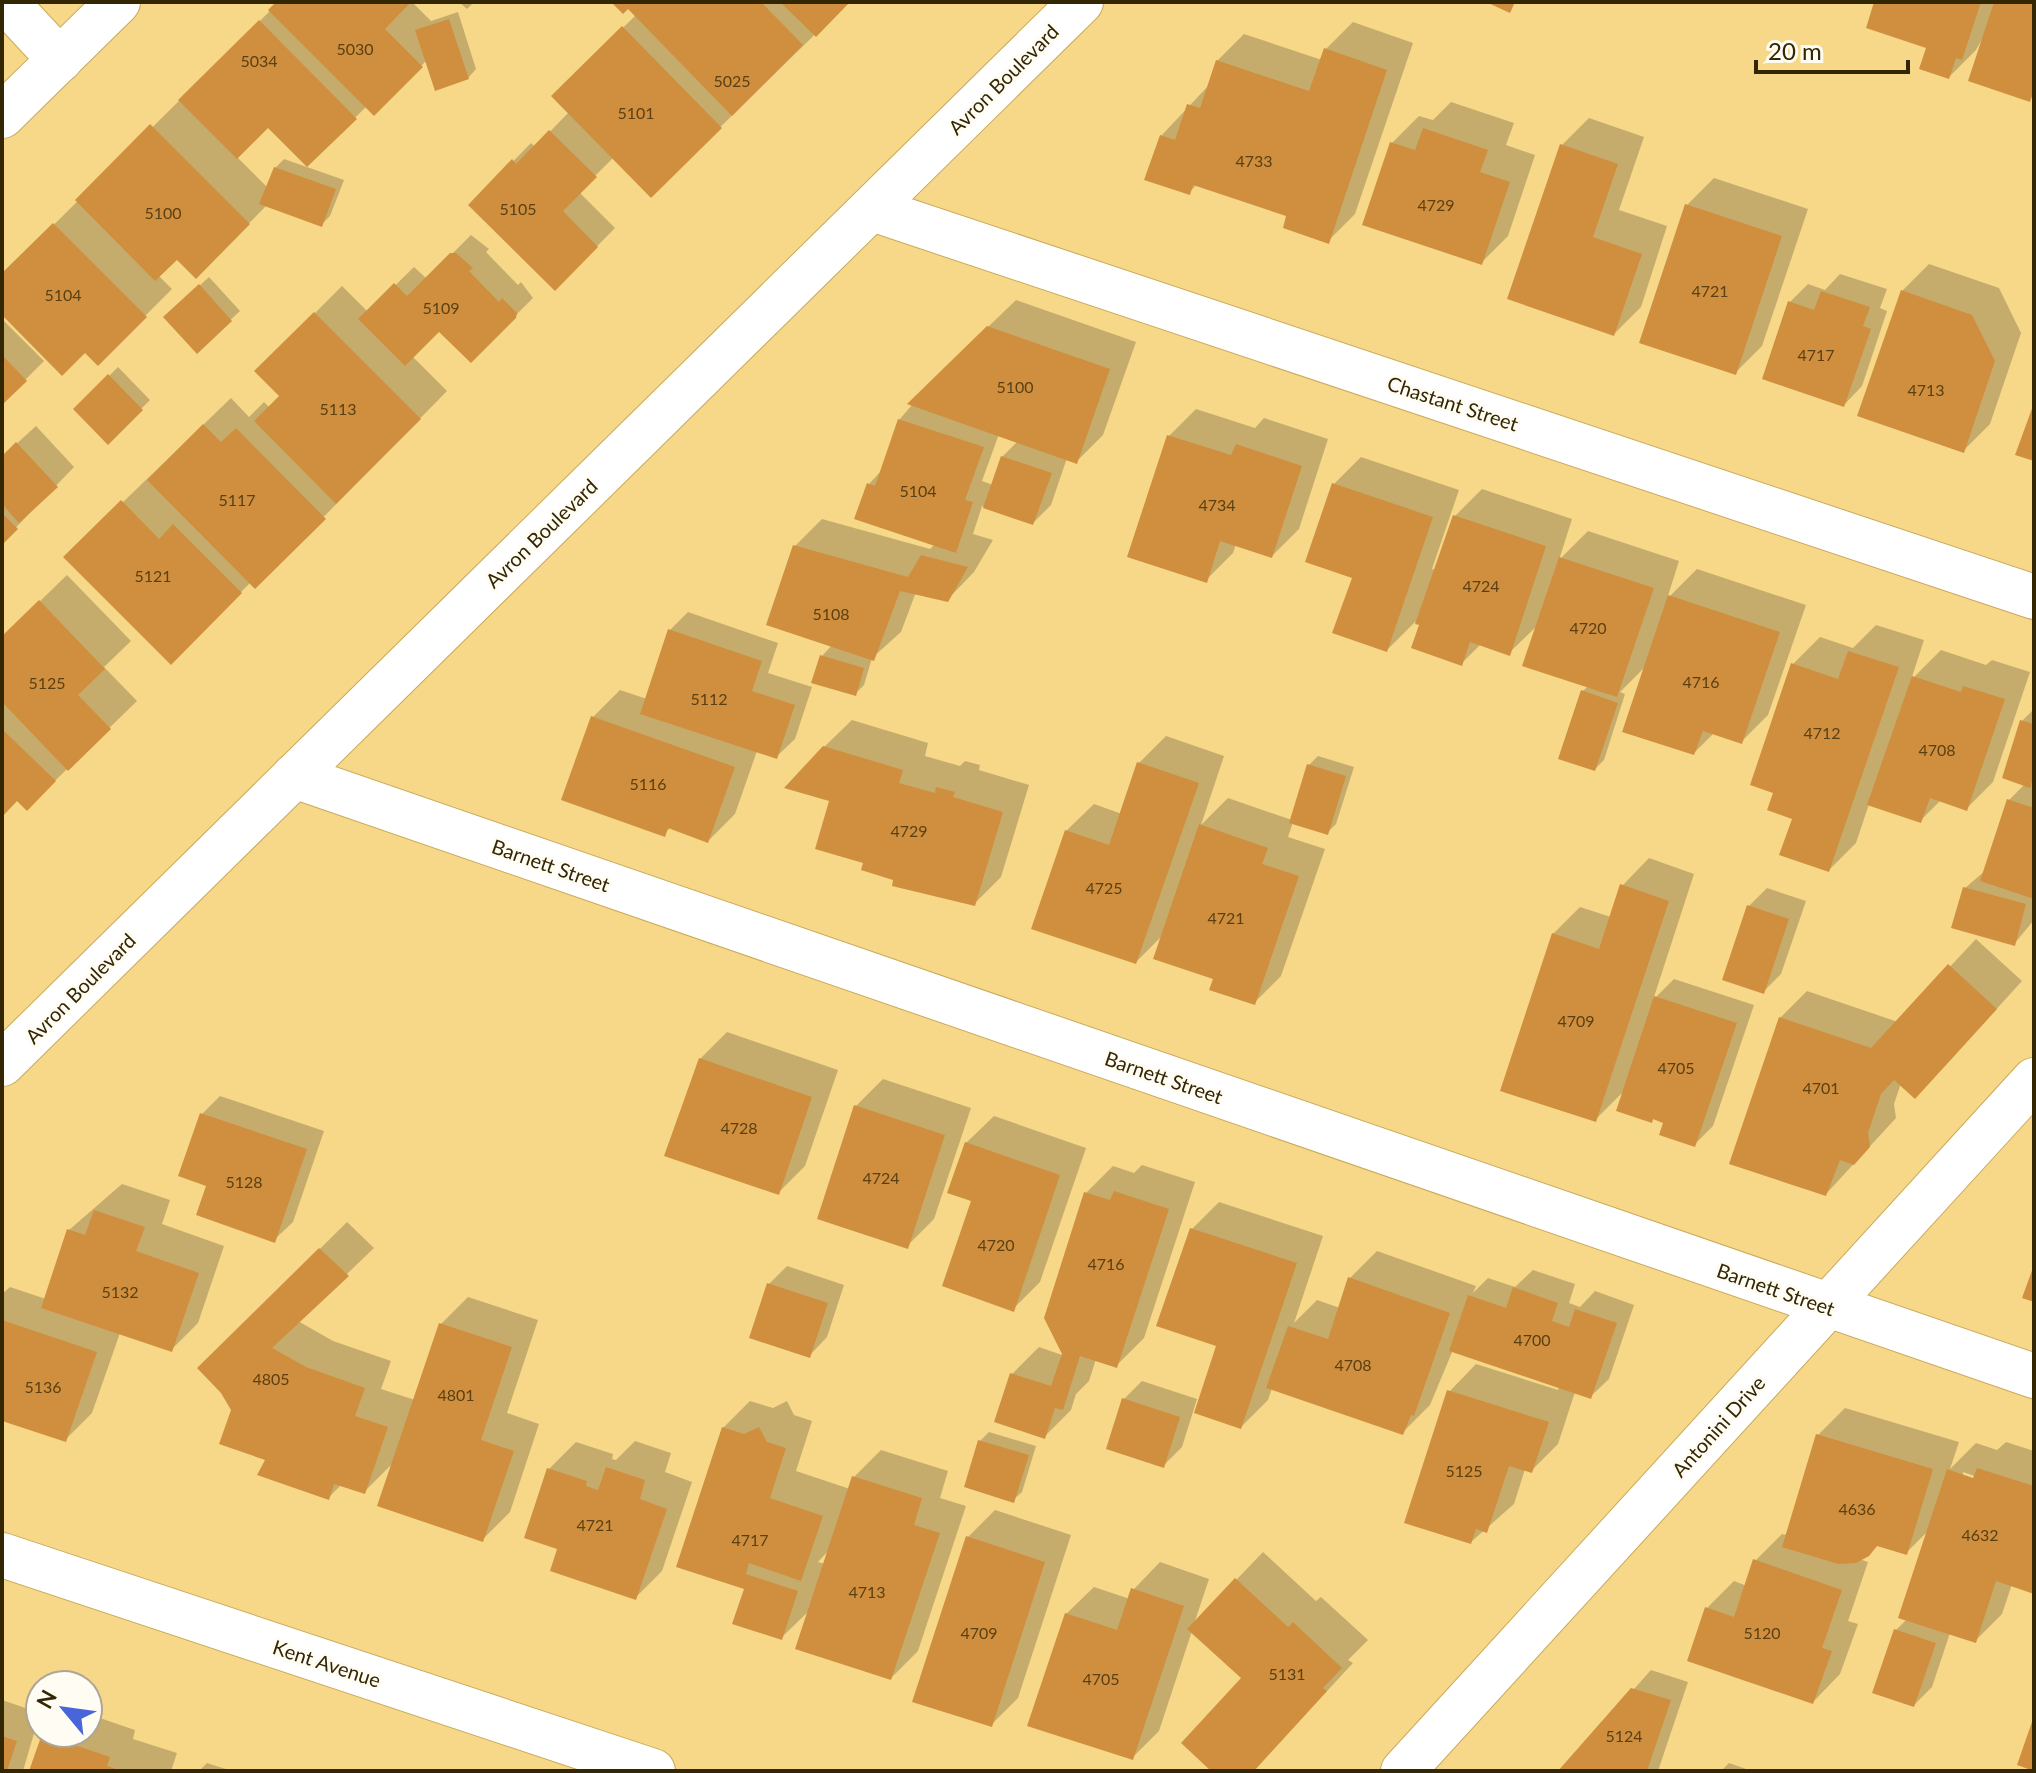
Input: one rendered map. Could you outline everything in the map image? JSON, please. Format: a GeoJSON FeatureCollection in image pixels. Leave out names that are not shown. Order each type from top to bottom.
{"type":"FeatureCollection","features":[{"type":"Feature","properties":{"kind":"street"},"geometry":{"type":"LineString","coordinates":[[6,2],[60,60]]}},
{"type":"Feature","properties":{"kind":"street"},"geometry":{"type":"LineString","coordinates":[[2,116],[118,2]]}},
{"type":"Feature","properties":{"kind":"street","name":"Avron Boulevard"},"geometry":{"type":"LineString","coordinates":[[2,1064],[1081,2]]}},
{"type":"Feature","properties":{"kind":"street","name":"Chastant Street"},"geometry":{"type":"LineString","coordinates":[[872,209],[2034,597]]}},
{"type":"Feature","properties":{"kind":"street","name":"Barnett Street"},"geometry":{"type":"LineString","coordinates":[[294,776],[2034,1376]]}},
{"type":"Feature","properties":{"kind":"street","name":"Antonini Drive"},"geometry":{"type":"LineString","coordinates":[[1403,1771],[2034,1080]]}},
{"type":"Feature","properties":{"kind":"street","name":"Kent Avenue"},"geometry":{"type":"LineString","coordinates":[[2,1555],[653,1771]]}},
{"type":"Feature","properties":{"kind":"building"},"geometry":{"type":"Polygon","coordinates":[[[276,2],[411,2],[385,29],[423,67],[374,116],[268,10],[276,2]]]}},
{"type":"Feature","properties":{"kind":"building"},"geometry":{"type":"Polygon","coordinates":[[[611,2],[761,2],[803,45],[732,116],[628,9],[623,14],[611,2]]]}},
{"type":"Feature","properties":{"kind":"building"},"geometry":{"type":"Polygon","coordinates":[[[780,2],[850,2],[816,37],[780,2]]]}},
{"type":"Feature","properties":{"kind":"building"},"geometry":{"type":"Polygon","coordinates":[[[1486,2],[1515,2],[1510,13],[1486,2]]]}},
{"type":"Feature","properties":{"kind":"building"},"geometry":{"type":"Polygon","coordinates":[[[1874,2],[1981,2],[1962,60],[1956,58],[1949,79],[1919,69],[1926,48],[1866,28],[1874,2]]]}},
{"type":"Feature","properties":{"kind":"building"},"geometry":{"type":"Polygon","coordinates":[[[1994,2],[2034,2],[2034,89],[2030,102],[1968,81],[1994,2]]]}},
{"type":"Feature","properties":{"kind":"building"},"geometry":{"type":"Polygon","coordinates":[[[449,19],[469,79],[435,91],[415,30],[449,19]]]}},
{"type":"Feature","properties":{"kind":"building"},"geometry":{"type":"Polygon","coordinates":[[[259,20],[357,119],[307,167],[268,128],[237,159],[178,100],[259,20]]]}},
{"type":"Feature","properties":{"kind":"building"},"geometry":{"type":"Polygon","coordinates":[[[622,26],[722,128],[651,198],[551,96],[622,26]]]}},
{"type":"Feature","properties":{"kind":"building"},"geometry":{"type":"Polygon","coordinates":[[[1324,48],[1387,70],[1329,244],[1283,228],[1286,216],[1193,185],[1190,195],[1144,180],[1160,135],[1175,140],[1187,104],[1200,108],[1216,60],[1309,91],[1324,48]]]}},
{"type":"Feature","properties":{"kind":"building"},"geometry":{"type":"Polygon","coordinates":[[[150,124],[250,224],[196,279],[177,260],[155,281],[75,200],[150,124]]]}},
{"type":"Feature","properties":{"kind":"building"},"geometry":{"type":"Polygon","coordinates":[[[1423,128],[1488,150],[1480,172],[1510,182],[1482,265],[1362,225],[1390,142],[1415,150],[1423,128]]]}},
{"type":"Feature","properties":{"kind":"building"},"geometry":{"type":"Polygon","coordinates":[[[549,130],[597,177],[563,211],[598,247],[555,291],[468,205],[512,159],[516,164],[549,130]]]}},
{"type":"Feature","properties":{"kind":"building"},"geometry":{"type":"Polygon","coordinates":[[[1560,144],[1618,164],[1593,237],[1642,254],[1614,336],[1507,299],[1560,144]]]}},
{"type":"Feature","properties":{"kind":"building"},"geometry":{"type":"Polygon","coordinates":[[[274,167],[336,189],[322,227],[259,204],[274,167]]]}},
{"type":"Feature","properties":{"kind":"building"},"geometry":{"type":"Polygon","coordinates":[[[1685,204],[1782,236],[1736,375],[1639,343],[1685,204]]]}},
{"type":"Feature","properties":{"kind":"building"},"geometry":{"type":"Polygon","coordinates":[[[53,223],[147,317],[98,366],[85,353],[62,376],[2,315],[2,273],[53,223]]]}},
{"type":"Feature","properties":{"kind":"building"},"geometry":{"type":"Polygon","coordinates":[[[450,253],[456,253],[473,268],[469,271],[499,302],[502,298],[517,313],[516,318],[471,363],[439,332],[405,366],[358,319],[394,283],[407,296],[450,253]]]}},
{"type":"Feature","properties":{"kind":"building"},"geometry":{"type":"Polygon","coordinates":[[[199,284],[232,321],[197,354],[163,317],[199,284]]]}},
{"type":"Feature","properties":{"kind":"building"},"geometry":{"type":"Polygon","coordinates":[[[1901,290],[1972,315],[1995,361],[1964,453],[1857,416],[1901,290]]]}},
{"type":"Feature","properties":{"kind":"building"},"geometry":{"type":"Polygon","coordinates":[[[1821,291],[1870,307],[1863,326],[1871,329],[1844,407],[1762,379],[1788,301],[1814,310],[1821,291]]]}},
{"type":"Feature","properties":{"kind":"building"},"geometry":{"type":"Polygon","coordinates":[[[314,312],[421,419],[336,504],[254,421],[279,396],[254,371],[314,312]]]}},
{"type":"Feature","properties":{"kind":"building"},"geometry":{"type":"Polygon","coordinates":[[[987,326],[1110,369],[1077,464],[907,404],[987,326]]]}},
{"type":"Feature","properties":{"kind":"building"},"geometry":{"type":"Polygon","coordinates":[[[2,355],[27,381],[2,405],[2,355]]]}},
{"type":"Feature","properties":{"kind":"building"},"geometry":{"type":"Polygon","coordinates":[[[108,374],[143,410],[108,445],[73,409],[108,374]]]}},
{"type":"Feature","properties":{"kind":"building"},"geometry":{"type":"Polygon","coordinates":[[[2034,403],[2034,461],[2015,455],[2034,403]]]}},
{"type":"Feature","properties":{"kind":"building"},"geometry":{"type":"Polygon","coordinates":[[[898,419],[984,447],[965,500],[973,502],[956,553],[854,519],[867,483],[875,486],[898,419]]]}},
{"type":"Feature","properties":{"kind":"building"},"geometry":{"type":"Polygon","coordinates":[[[203,424],[221,442],[236,428],[326,519],[255,589],[147,480],[203,424]]]}},
{"type":"Feature","properties":{"kind":"building"},"geometry":{"type":"Polygon","coordinates":[[[1167,435],[1231,455],[1236,444],[1302,466],[1272,558],[1220,541],[1207,583],[1127,557],[1167,435]]]}},
{"type":"Feature","properties":{"kind":"building"},"geometry":{"type":"Polygon","coordinates":[[[16,442],[58,487],[19,523],[2,504],[2,456],[16,442]]]}},
{"type":"Feature","properties":{"kind":"building"},"geometry":{"type":"Polygon","coordinates":[[[1001,456],[1052,473],[1033,525],[983,508],[1001,456]]]}},
{"type":"Feature","properties":{"kind":"building"},"geometry":{"type":"Polygon","coordinates":[[[1332,483],[1433,517],[1387,652],[1332,633],[1352,578],[1305,562],[1332,483]]]}},
{"type":"Feature","properties":{"kind":"building"},"geometry":{"type":"Polygon","coordinates":[[[121,500],[159,539],[173,524],[242,593],[171,665],[63,557],[121,500]]]}},
{"type":"Feature","properties":{"kind":"building"},"geometry":{"type":"Polygon","coordinates":[[[2,513],[18,529],[2,545],[2,513]]]}},
{"type":"Feature","properties":{"kind":"building"},"geometry":{"type":"Polygon","coordinates":[[[1453,515],[1546,546],[1510,656],[1470,642],[1462,666],[1411,648],[1419,625],[1415,624],[1453,515]]]}},
{"type":"Feature","properties":{"kind":"building"},"geometry":{"type":"Polygon","coordinates":[[[793,545],[908,577],[921,555],[968,567],[948,602],[900,591],[874,661],[766,625],[793,545]]]}},
{"type":"Feature","properties":{"kind":"building"},"geometry":{"type":"Polygon","coordinates":[[[1559,557],[1654,588],[1617,697],[1522,666],[1559,557]]]}},
{"type":"Feature","properties":{"kind":"building"},"geometry":{"type":"Polygon","coordinates":[[[1668,595],[1780,632],[1742,744],[1703,731],[1694,755],[1622,732],[1668,595]]]}},
{"type":"Feature","properties":{"kind":"building"},"geometry":{"type":"Polygon","coordinates":[[[39,600],[105,669],[78,695],[111,729],[68,771],[2,702],[2,636],[39,600]]]}},
{"type":"Feature","properties":{"kind":"building"},"geometry":{"type":"Polygon","coordinates":[[[668,629],[762,661],[752,691],[795,705],[777,759],[640,714],[668,629]]]}},
{"type":"Feature","properties":{"kind":"building"},"geometry":{"type":"Polygon","coordinates":[[[1848,651],[1899,667],[1829,872],[1779,855],[1792,819],[1767,810],[1773,793],[1750,785],[1791,663],[1838,679],[1848,651]]]}},
{"type":"Feature","properties":{"kind":"building"},"geometry":{"type":"Polygon","coordinates":[[[820,655],[864,668],[856,696],[811,683],[820,655]]]}},
{"type":"Feature","properties":{"kind":"building"},"geometry":{"type":"Polygon","coordinates":[[[1912,676],[1961,692],[1963,686],[2005,699],[1967,811],[1930,798],[1921,823],[1867,805],[1912,676]]]}},
{"type":"Feature","properties":{"kind":"building"},"geometry":{"type":"Polygon","coordinates":[[[1581,690],[1618,703],[1595,771],[1558,759],[1581,690]]]}},
{"type":"Feature","properties":{"kind":"building"},"geometry":{"type":"Polygon","coordinates":[[[591,716],[735,767],[708,843],[668,828],[665,837],[561,800],[591,716]]]}},
{"type":"Feature","properties":{"kind":"building"},"geometry":{"type":"Polygon","coordinates":[[[2020,720],[2034,724],[2034,776],[2030,788],[2002,778],[2020,720]]]}},
{"type":"Feature","properties":{"kind":"building"},"geometry":{"type":"Polygon","coordinates":[[[2,729],[56,781],[27,811],[17,801],[2,817],[2,729]]]}},
{"type":"Feature","properties":{"kind":"building"},"geometry":{"type":"Polygon","coordinates":[[[823,746],[903,770],[899,783],[935,793],[936,787],[955,792],[953,797],[1003,812],[975,906],[892,886],[893,880],[861,870],[863,863],[815,849],[829,801],[784,788],[823,746]]]}},
{"type":"Feature","properties":{"kind":"building"},"geometry":{"type":"Polygon","coordinates":[[[1137,762],[1199,783],[1136,964],[1031,929],[1065,830],[1109,845],[1137,762]]]}},
{"type":"Feature","properties":{"kind":"building"},"geometry":{"type":"Polygon","coordinates":[[[1307,764],[1346,776],[1328,835],[1289,823],[1307,764]]]}},
{"type":"Feature","properties":{"kind":"building"},"geometry":{"type":"Polygon","coordinates":[[[2007,799],[2034,808],[2034,899],[1980,881],[2007,799]]]}},
{"type":"Feature","properties":{"kind":"building"},"geometry":{"type":"Polygon","coordinates":[[[1199,824],[1268,848],[1262,864],[1299,876],[1255,1005],[1209,990],[1213,979],[1153,959],[1199,824]]]}},
{"type":"Feature","properties":{"kind":"building"},"geometry":{"type":"Polygon","coordinates":[[[1620,884],[1669,901],[1596,1122],[1500,1091],[1552,933],[1599,949],[1620,884]]]}},
{"type":"Feature","properties":{"kind":"building"},"geometry":{"type":"Polygon","coordinates":[[[1963,887],[2026,904],[2015,946],[1951,928],[1963,887]]]}},
{"type":"Feature","properties":{"kind":"building"},"geometry":{"type":"Polygon","coordinates":[[[1747,905],[1789,919],[1764,994],[1722,980],[1747,905]]]}},
{"type":"Feature","properties":{"kind":"building"},"geometry":{"type":"Polygon","coordinates":[[[1948,964],[1997,1009],[1915,1099],[1894,1080],[1881,1094],[1868,1133],[1870,1147],[1854,1165],[1840,1160],[1826,1196],[1729,1164],[1779,1017],[1871,1048],[1948,964]]]}},
{"type":"Feature","properties":{"kind":"building"},"geometry":{"type":"Polygon","coordinates":[[[1654,996],[1737,1023],[1695,1147],[1659,1135],[1663,1123],[1653,1119],[1652,1123],[1616,1111],[1654,996]]]}},
{"type":"Feature","properties":{"kind":"building"},"geometry":{"type":"Polygon","coordinates":[[[699,1058],[812,1097],[779,1195],[664,1156],[699,1058]]]}},
{"type":"Feature","properties":{"kind":"building"},"geometry":{"type":"Polygon","coordinates":[[[854,1105],[945,1135],[908,1249],[817,1219],[854,1105]]]}},
{"type":"Feature","properties":{"kind":"building"},"geometry":{"type":"Polygon","coordinates":[[[200,1113],[307,1149],[275,1243],[196,1215],[206,1186],[178,1176],[200,1113]]]}},
{"type":"Feature","properties":{"kind":"building"},"geometry":{"type":"Polygon","coordinates":[[[965,1142],[1060,1175],[1014,1312],[942,1286],[971,1201],[947,1193],[965,1142]]]}},
{"type":"Feature","properties":{"kind":"building"},"geometry":{"type":"Polygon","coordinates":[[[1114,1191],[1169,1209],[1117,1368],[1080,1356],[1063,1410],[1055,1408],[1045,1439],[994,1422],[1010,1373],[1051,1386],[1062,1354],[1044,1318],[1084,1192],[1110,1200],[1114,1191]]]}},
{"type":"Feature","properties":{"kind":"building"},"geometry":{"type":"Polygon","coordinates":[[[94,1210],[145,1227],[136,1251],[199,1273],[172,1352],[41,1308],[67,1229],[85,1235],[94,1210]]]}},
{"type":"Feature","properties":{"kind":"building"},"geometry":{"type":"Polygon","coordinates":[[[1190,1228],[1297,1263],[1241,1429],[1194,1413],[1216,1346],[1156,1326],[1190,1228]]]}},
{"type":"Feature","properties":{"kind":"building"},"geometry":{"type":"Polygon","coordinates":[[[319,1248],[349,1276],[272,1348],[306,1367],[365,1388],[355,1416],[388,1427],[365,1494],[334,1484],[329,1500],[257,1475],[265,1460],[219,1444],[231,1410],[221,1393],[197,1368],[319,1248]]]}},
{"type":"Feature","properties":{"kind":"building"},"geometry":{"type":"Polygon","coordinates":[[[2034,1265],[2034,1302],[2022,1298],[2034,1265]]]}},
{"type":"Feature","properties":{"kind":"building"},"geometry":{"type":"Polygon","coordinates":[[[1348,1277],[1450,1313],[1414,1416],[1411,1415],[1403,1435],[1266,1388],[1288,1326],[1328,1339],[1348,1277]]]}},
{"type":"Feature","properties":{"kind":"building"},"geometry":{"type":"Polygon","coordinates":[[[767,1283],[828,1303],[810,1358],[749,1338],[767,1283]]]}},
{"type":"Feature","properties":{"kind":"building"},"geometry":{"type":"Polygon","coordinates":[[[1513,1287],[1558,1303],[1552,1321],[1569,1327],[1575,1309],[1617,1323],[1591,1399],[1449,1351],[1468,1295],[1506,1308],[1513,1287]]]}},
{"type":"Feature","properties":{"kind":"building"},"geometry":{"type":"Polygon","coordinates":[[[2,1320],[97,1352],[66,1442],[2,1421],[2,1320]]]}},
{"type":"Feature","properties":{"kind":"building"},"geometry":{"type":"Polygon","coordinates":[[[439,1323],[512,1347],[481,1440],[514,1451],[483,1542],[377,1506],[439,1323]]]}},
{"type":"Feature","properties":{"kind":"building"},"geometry":{"type":"Polygon","coordinates":[[[1447,1390],[1549,1422],[1532,1473],[1509,1466],[1487,1533],[1476,1529],[1471,1544],[1404,1523],[1447,1390]]]}},
{"type":"Feature","properties":{"kind":"building"},"geometry":{"type":"Polygon","coordinates":[[[1122,1398],[1180,1417],[1164,1468],[1106,1449],[1122,1398]]]}},
{"type":"Feature","properties":{"kind":"building"},"geometry":{"type":"Polygon","coordinates":[[[722,1427],[744,1434],[759,1427],[767,1442],[786,1448],[770,1498],[823,1516],[801,1581],[749,1563],[746,1574],[798,1591],[782,1640],[732,1624],[744,1589],[676,1567],[722,1427]]]}},
{"type":"Feature","properties":{"kind":"building"},"geometry":{"type":"Polygon","coordinates":[[[1816,1434],[1933,1469],[1907,1555],[1877,1546],[1869,1556],[1856,1563],[1838,1564],[1782,1547],[1816,1434]]]}},
{"type":"Feature","properties":{"kind":"building"},"geometry":{"type":"Polygon","coordinates":[[[978,1440],[1029,1455],[1014,1503],[964,1487],[978,1440]]]}},
{"type":"Feature","properties":{"kind":"building"},"geometry":{"type":"Polygon","coordinates":[[[606,1467],[645,1480],[640,1499],[667,1509],[636,1600],[550,1571],[557,1549],[524,1538],[547,1468],[587,1481],[586,1486],[598,1490],[606,1467]]]}},
{"type":"Feature","properties":{"kind":"building"},"geometry":{"type":"Polygon","coordinates":[[[1977,1468],[2034,1486],[2034,1594],[1996,1581],[1976,1643],[1898,1618],[1947,1469],[1973,1478],[1977,1468]]]}},
{"type":"Feature","properties":{"kind":"building"},"geometry":{"type":"Polygon","coordinates":[[[852,1476],[922,1498],[914,1525],[940,1533],[891,1680],[795,1649],[852,1476]]]}},
{"type":"Feature","properties":{"kind":"building"},"geometry":{"type":"Polygon","coordinates":[[[966,1536],[1045,1562],[992,1727],[912,1702],[966,1536]]]}},
{"type":"Feature","properties":{"kind":"building"},"geometry":{"type":"Polygon","coordinates":[[[1753,1559],[1842,1590],[1822,1648],[1832,1651],[1813,1704],[1687,1661],[1705,1607],[1734,1617],[1753,1559]]]}},
{"type":"Feature","properties":{"kind":"building"},"geometry":{"type":"Polygon","coordinates":[[[1235,1578],[1288,1627],[1293,1622],[1342,1668],[1323,1688],[1327,1691],[1254,1771],[1211,1771],[1181,1743],[1241,1678],[1187,1629],[1235,1578]]]}},
{"type":"Feature","properties":{"kind":"building"},"geometry":{"type":"Polygon","coordinates":[[[1131,1588],[1184,1606],[1133,1760],[1027,1726],[1065,1613],[1117,1630],[1131,1588]]]}},
{"type":"Feature","properties":{"kind":"building"},"geometry":{"type":"Polygon","coordinates":[[[1894,1629],[1936,1643],[1914,1707],[1872,1693],[1894,1629]]]}},
{"type":"Feature","properties":{"kind":"building"},"geometry":{"type":"Polygon","coordinates":[[[1631,1688],[1671,1700],[1647,1771],[1558,1771],[1631,1688]]]}},
{"type":"Feature","properties":{"kind":"building"},"geometry":{"type":"Polygon","coordinates":[[[2034,1716],[2034,1771],[2017,1765],[2034,1716]]]}},
{"type":"Feature","properties":{"kind":"building"},"geometry":{"type":"Polygon","coordinates":[[[2,1736],[17,1741],[7,1771],[2,1771],[2,1736]]]}},
{"type":"Feature","properties":{"kind":"building"},"geometry":{"type":"Polygon","coordinates":[[[37,1749],[86,1749],[110,1757],[107,1766],[122,1771],[29,1771],[37,1749]]]}}]}
